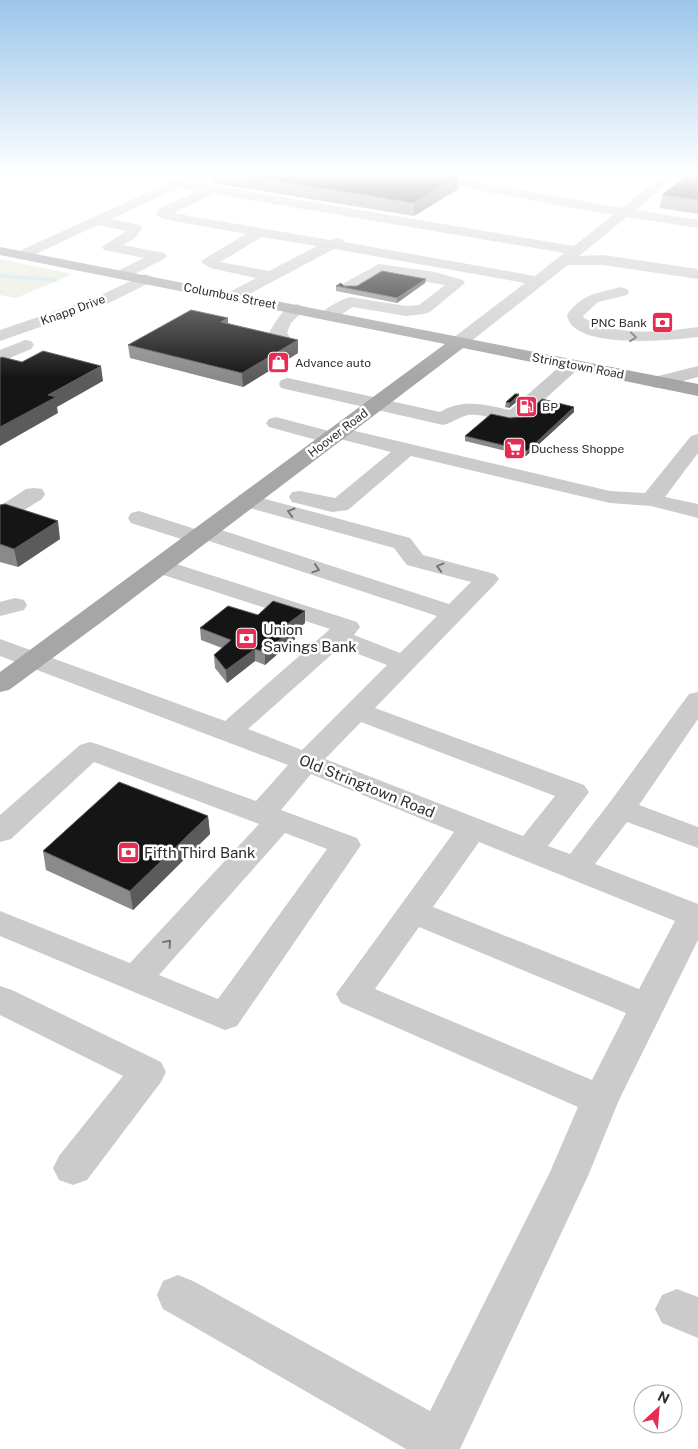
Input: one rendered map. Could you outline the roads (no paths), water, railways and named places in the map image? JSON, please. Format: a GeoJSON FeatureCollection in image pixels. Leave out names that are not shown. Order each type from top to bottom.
{"type":"FeatureCollection","features":[{"type":"Feature","properties":{"kind":"main road","name":"Columbus Street"},"geometry":{"type":"LineString","coordinates":[[0,251],[459,342]]}},
{"type":"Feature","properties":{"kind":"main road","name":"Stringtown Road"},"geometry":{"type":"LineString","coordinates":[[459,342],[698,390]]}},
{"type":"Feature","properties":{"kind":"main road","name":"Hoover Road"},"geometry":{"type":"LineString","coordinates":[[0,684],[459,342]]}},
{"type":"Feature","properties":{"kind":"street"},"geometry":{"type":"LineString","coordinates":[[22,255],[50,243]]}},
{"type":"Feature","properties":{"kind":"street"},"geometry":{"type":"LineString","coordinates":[[80,243],[159,256],[121,275]]}},
{"type":"Feature","properties":{"kind":"street"},"geometry":{"type":"LineString","coordinates":[[109,247],[117,243]]}},
{"type":"Feature","properties":{"kind":"street"},"geometry":{"type":"LineString","coordinates":[[241,243],[209,262],[216,266],[269,276]]}},
{"type":"Feature","properties":{"kind":"street"},"geometry":{"type":"LineString","coordinates":[[319,243],[539,281]]}},
{"type":"Feature","properties":{"kind":"street"},"geometry":{"type":"LineString","coordinates":[[232,297],[336,243]]}},
{"type":"Feature","properties":{"kind":"street"},"geometry":{"type":"LineString","coordinates":[[347,293],[406,310],[424,309],[514,243]]}},
{"type":"Feature","properties":{"kind":"street"},"geometry":{"type":"LineString","coordinates":[[522,243],[571,256],[698,274]]}},
{"type":"Feature","properties":{"kind":"street","name":"Hoover Road"},"geometry":{"type":"LineString","coordinates":[[459,342],[587,243]]}},
{"type":"Feature","properties":{"kind":"street"},"geometry":{"type":"LineString","coordinates":[[328,315],[347,293],[379,269],[435,277],[457,283]]}},
{"type":"Feature","properties":{"kind":"street","name":"Knapp Drive"},"geometry":{"type":"LineString","coordinates":[[0,337],[49,319],[111,301],[145,280]]}},
{"type":"Feature","properties":{"kind":"street"},"geometry":{"type":"LineString","coordinates":[[621,292],[592,299],[575,315],[576,321],[590,329],[611,335],[633,337],[698,332]]}},
{"type":"Feature","properties":{"kind":"street"},"geometry":{"type":"LineString","coordinates":[[282,339],[278,333],[284,321],[297,309]]}},
{"type":"Feature","properties":{"kind":"street"},"geometry":{"type":"LineString","coordinates":[[49,319],[74,326]]}},
{"type":"Feature","properties":{"kind":"street"},"geometry":{"type":"LineString","coordinates":[[0,337],[24,345],[0,357]]}},
{"type":"Feature","properties":{"kind":"street"},"geometry":{"type":"LineString","coordinates":[[288,384],[443,420],[457,410],[477,409],[514,417],[572,365]]}},
{"type":"Feature","properties":{"kind":"street"},"geometry":{"type":"LineString","coordinates":[[657,382],[698,370]]}},
{"type":"Feature","properties":{"kind":"street"},"geometry":{"type":"LineString","coordinates":[[321,392],[276,423],[407,449],[610,497],[654,497],[698,504]]}},
{"type":"Feature","properties":{"kind":"street"},"geometry":{"type":"LineString","coordinates":[[654,497],[698,440]]}},
{"type":"Feature","properties":{"kind":"street"},"geometry":{"type":"LineString","coordinates":[[255,494],[332,506],[340,505],[407,449]]}},
{"type":"Feature","properties":{"kind":"street"},"geometry":{"type":"LineString","coordinates":[[0,514],[34,494]]}},
{"type":"Feature","properties":{"kind":"street"},"geometry":{"type":"LineString","coordinates":[[135,979],[270,818],[306,762],[487,579],[415,560],[402,543],[255,494]]}},
{"type":"Feature","properties":{"kind":"street"},"geometry":{"type":"LineString","coordinates":[[654,497],[698,511]]}},
{"type":"Feature","properties":{"kind":"street"},"geometry":{"type":"LineString","coordinates":[[139,518],[454,613]]}},
{"type":"Feature","properties":{"kind":"street"},"geometry":{"type":"LineString","coordinates":[[159,566],[348,627],[228,732]]}},
{"type":"Feature","properties":{"kind":"street"},"geometry":{"type":"LineString","coordinates":[[336,637],[404,663]]}},
{"type":"Feature","properties":{"kind":"street","name":"Old Stringtown Road"},"geometry":{"type":"LineString","coordinates":[[0,647],[306,762],[696,916]]}},
{"type":"Feature","properties":{"kind":"street"},"geometry":{"type":"LineString","coordinates":[[576,868],[622,809],[698,700]]}},
{"type":"Feature","properties":{"kind":"street"},"geometry":{"type":"LineString","coordinates":[[357,711],[574,792],[528,850]]}},
{"type":"Feature","properties":{"kind":"street"},"geometry":{"type":"LineString","coordinates":[[0,832],[90,751],[346,845],[225,1016],[0,923]]}},
{"type":"Feature","properties":{"kind":"street"},"geometry":{"type":"LineString","coordinates":[[622,809],[698,838]]}},
{"type":"Feature","properties":{"kind":"street"},"geometry":{"type":"LineString","coordinates":[[473,828],[354,994],[600,1100]]}},
{"type":"Feature","properties":{"kind":"street"},"geometry":{"type":"LineString","coordinates":[[413,912],[647,1007]]}},
{"type":"Feature","properties":{"kind":"street"},"geometry":{"type":"LineString","coordinates":[[178,1295],[439,1442],[568,1176],[600,1100],[696,916]]}},
{"type":"Feature","properties":{"kind":"street"},"geometry":{"type":"LineString","coordinates":[[0,999],[148,1072],[73,1168]]}},
{"type":"Feature","properties":{"kind":"waterway"},"geometry":{"type":"LineString","coordinates":[[0,276],[55,280]]}},
{"type":"Feature","properties":{"kind":"place","name":"PNC Bank"},"geometry":{"type":"Point","coordinates":[663,323]}},
{"type":"Feature","properties":{"kind":"place","name":"Advance auto"},"geometry":{"type":"Point","coordinates":[279,363]}},
{"type":"Feature","properties":{"kind":"place","name":"BP"},"geometry":{"type":"Point","coordinates":[526,407]}},
{"type":"Feature","properties":{"kind":"place","name":"Duchess Shoppe"},"geometry":{"type":"Point","coordinates":[515,449]}},
{"type":"Feature","properties":{"kind":"place","name":"Union Savings Bank"},"geometry":{"type":"Point","coordinates":[247,638]}},
{"type":"Feature","properties":{"kind":"place","name":"Fifth Third Bank"},"geometry":{"type":"Point","coordinates":[128,852]}}]}
